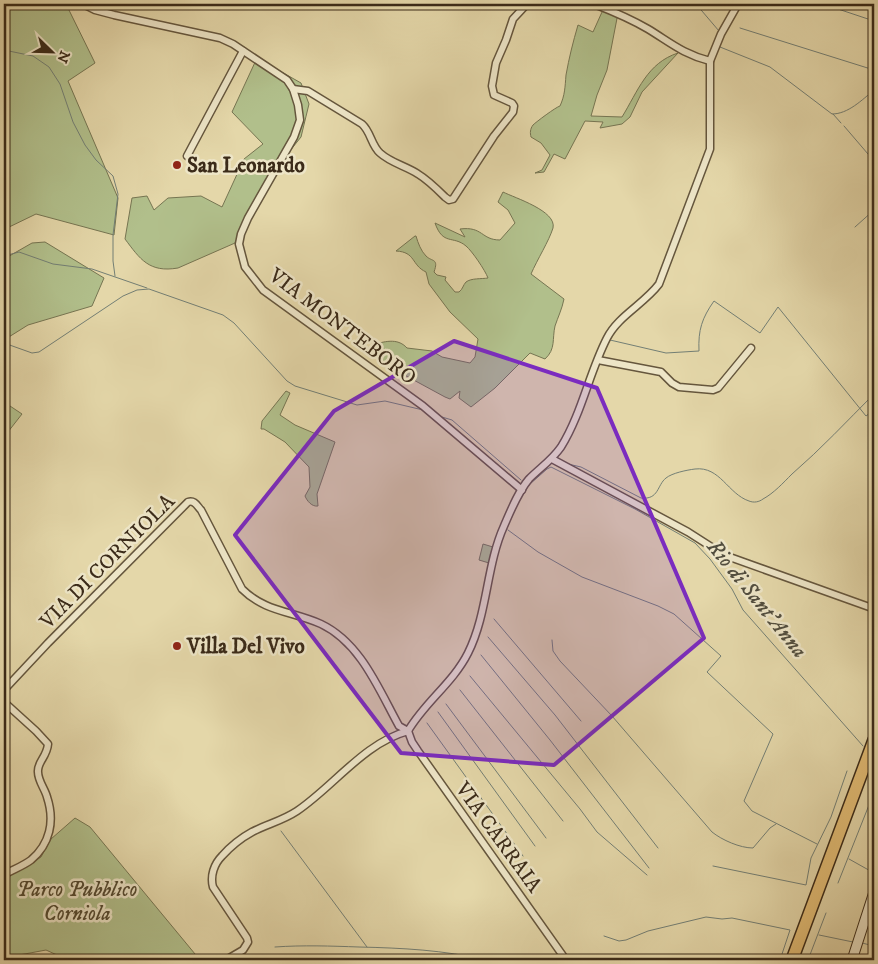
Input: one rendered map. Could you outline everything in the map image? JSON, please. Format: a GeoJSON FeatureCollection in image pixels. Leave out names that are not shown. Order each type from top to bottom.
{"type":"FeatureCollection","features":[{"type":"Feature","properties":{"kind":"highway"},"geometry":{"type":"LineString","coordinates":[[792,960],[874,740]]}},
{"type":"Feature","properties":{"kind":"highway"},"geometry":{"type":"LineString","coordinates":[[799,960],[874,759]]}},
{"type":"Feature","properties":{"kind":"main road"},"geometry":{"type":"LineString","coordinates":[[852,960],[874,892]]}},
{"type":"Feature","properties":{"kind":"street","name":"VIA MONTEBORO"},"geometry":{"type":"LineString","coordinates":[[83,4],[95,10],[114,15],[220,38],[278,72],[287,80],[293,89],[300,120],[294,137],[248,218],[241,234],[239,244],[245,268],[263,290],[423,406],[522,490]]}},
{"type":"Feature","properties":{"kind":"street"},"geometry":{"type":"LineString","coordinates":[[293,89],[308,91],[362,124],[368,129],[372,142],[382,155],[417,173],[449,200],[453,199],[494,136],[513,112],[514,106],[512,103],[494,95],[492,86],[496,63],[513,19],[526,4]]}},
{"type":"Feature","properties":{"kind":"street"},"geometry":{"type":"LineString","coordinates":[[594,4],[638,24],[692,56],[710,61]]}},
{"type":"Feature","properties":{"kind":"street"},"geometry":{"type":"LineString","coordinates":[[226,960],[244,950],[248,938],[213,887],[211,880],[216,864],[221,856],[236,842],[252,832],[275,824],[296,812],[382,742],[397,734],[408,731],[424,708],[449,682],[468,654],[484,609],[498,538],[522,490],[533,475],[552,459],[570,432],[607,337],[630,311],[652,293],[659,284],[710,149],[710,61],[721,34],[738,4]]}},
{"type":"Feature","properties":{"kind":"street"},"geometry":{"type":"LineString","coordinates":[[187,156],[243,51]]}},
{"type":"Feature","properties":{"kind":"street"},"geometry":{"type":"LineString","coordinates":[[598,360],[662,372],[679,387],[713,390],[718,388],[750,348]]}},
{"type":"Feature","properties":{"kind":"street"},"geometry":{"type":"LineString","coordinates":[[552,459],[680,528],[724,555],[872,608],[874,611]]}},
{"type":"Feature","properties":{"kind":"street","name":"VIA DI CORNIOLA"},"geometry":{"type":"LineString","coordinates":[[4,690],[158,532],[191,501],[196,503],[201,510],[242,589],[252,599],[264,605],[320,624],[342,638],[361,660],[399,726],[408,731]]}},
{"type":"Feature","properties":{"kind":"street"},"geometry":{"type":"LineString","coordinates":[[4,702],[32,726],[48,744],[48,752],[39,766],[38,774],[48,798],[51,817],[49,837],[32,859],[4,875]]}},
{"type":"Feature","properties":{"kind":"street","name":"VIA CARRAIA"},"geometry":{"type":"LineString","coordinates":[[408,731],[418,751],[566,960]]}},
{"type":"Feature","properties":{"kind":"highlighted area"},"geometry":{"type":"Polygon","coordinates":[[[454,341],[597,388],[704,638],[554,765],[401,753],[235,535],[334,411],[454,341]]]}},
{"type":"Feature","properties":{"kind":"green space"},"geometry":{"type":"Polygon","coordinates":[[[4,4],[66,4],[95,63],[68,81],[118,198],[114,235],[36,214],[4,228],[4,4]]]}},
{"type":"Feature","properties":{"kind":"green space"},"geometry":{"type":"Polygon","coordinates":[[[603,4],[610,4],[610,6],[619,8],[607,70],[591,116],[622,117],[644,79],[651,71],[667,58],[678,53],[642,92],[630,117],[622,124],[600,128],[603,122],[585,121],[565,159],[554,154],[544,172],[535,173],[542,170],[550,155],[541,143],[531,137],[531,128],[560,106],[564,95],[568,62],[578,25],[593,32],[602,12],[603,4]]]}},
{"type":"Feature","properties":{"kind":"green space"},"geometry":{"type":"Polygon","coordinates":[[[257,58],[301,83],[309,104],[301,137],[289,152],[235,243],[178,268],[160,268],[146,263],[125,239],[132,198],[147,196],[154,210],[168,198],[201,196],[222,207],[244,159],[263,144],[232,112],[257,58]]]}},
{"type":"Feature","properties":{"kind":"green space"},"geometry":{"type":"Polygon","coordinates":[[[503,192],[534,206],[549,216],[553,228],[531,274],[564,299],[555,326],[552,348],[545,359],[530,353],[495,388],[471,407],[459,398],[460,391],[450,399],[386,365],[371,345],[395,341],[407,348],[432,351],[442,357],[470,363],[475,357],[478,339],[450,312],[429,284],[426,272],[410,256],[396,251],[416,236],[424,254],[436,264],[434,272],[437,275],[446,277],[445,280],[455,292],[459,292],[468,281],[488,278],[469,248],[441,235],[435,223],[465,237],[460,229],[473,229],[489,238],[500,240],[515,223],[508,210],[498,202],[503,192]]]}},
{"type":"Feature","properties":{"kind":"green space"},"geometry":{"type":"Polygon","coordinates":[[[45,242],[104,278],[92,306],[28,325],[4,340],[4,259],[32,243],[45,242]]]}},
{"type":"Feature","properties":{"kind":"green space"},"geometry":{"type":"Polygon","coordinates":[[[286,391],[290,393],[280,415],[295,425],[335,442],[317,494],[318,506],[310,503],[305,496],[310,487],[309,467],[285,442],[261,429],[262,421],[286,391]]]}},
{"type":"Feature","properties":{"kind":"green space"},"geometry":{"type":"Polygon","coordinates":[[[4,402],[22,414],[4,437],[4,402]]]}},
{"type":"Feature","properties":{"kind":"green space"},"geometry":{"type":"Polygon","coordinates":[[[483,544],[493,547],[489,563],[479,560],[483,544]]]}},
{"type":"Feature","properties":{"kind":"green space","name":"Parco Pubblico Corniola"},"geometry":{"type":"Polygon","coordinates":[[[75,818],[90,827],[200,960],[68,960],[46,950],[14,956],[4,960],[4,875],[22,865],[27,866],[41,857],[51,839],[75,818]]]}},
{"type":"Feature","properties":{"kind":"waterway"},"geometry":{"type":"LineString","coordinates":[[696,4],[719,31]]}},
{"type":"Feature","properties":{"kind":"waterway"},"geometry":{"type":"LineString","coordinates":[[823,4],[874,21]]}},
{"type":"Feature","properties":{"kind":"waterway"},"geometry":{"type":"LineString","coordinates":[[740,28],[874,70]]}},
{"type":"Feature","properties":{"kind":"waterway"},"geometry":{"type":"LineString","coordinates":[[720,47],[770,67],[832,114],[844,112],[874,90]]}},
{"type":"Feature","properties":{"kind":"waterway"},"geometry":{"type":"LineString","coordinates":[[4,50],[33,56],[49,67],[60,84],[73,122],[85,145],[96,160],[113,176],[118,194],[113,235],[115,276]]}},
{"type":"Feature","properties":{"kind":"waterway"},"geometry":{"type":"LineString","coordinates":[[833,114],[841,123]]}},
{"type":"Feature","properties":{"kind":"waterway"},"geometry":{"type":"LineString","coordinates":[[844,126],[874,161]]}},
{"type":"Feature","properties":{"kind":"waterway"},"geometry":{"type":"LineString","coordinates":[[855,227],[874,210]]}},
{"type":"Feature","properties":{"kind":"waterway"},"geometry":{"type":"LineString","coordinates":[[4,256],[19,252],[53,264],[92,269],[147,288]]}},
{"type":"Feature","properties":{"kind":"waterway","name":"Rio di Sant'Anna"},"geometry":{"type":"LineString","coordinates":[[4,343],[32,353],[39,352],[123,296],[137,290],[149,289],[223,315],[234,323],[287,381],[295,386],[357,405],[385,401],[423,410]]}},
{"type":"Feature","properties":{"kind":"waterway"},"geometry":{"type":"LineString","coordinates":[[610,340],[666,353],[699,351],[699,337],[702,324],[706,313],[714,301],[760,333],[778,307],[866,416],[874,410]]}},
{"type":"Feature","properties":{"kind":"waterway"},"geometry":{"type":"LineString","coordinates":[[568,464],[581,467],[641,498],[651,497],[663,481],[672,475],[692,469],[704,469],[718,476],[735,493],[751,502],[755,502],[767,497],[778,488],[874,394]]}},
{"type":"Feature","properties":{"kind":"waterway","name":"Rio di Sant'Anna"},"geometry":{"type":"LineString","coordinates":[[442,417],[452,420],[521,480]]}},
{"type":"Feature","properties":{"kind":"waterway","name":"Rio di Sant'Anna"},"geometry":{"type":"LineString","coordinates":[[530,484],[551,467],[635,509],[695,543],[710,559],[732,589],[743,610],[863,746]]}},
{"type":"Feature","properties":{"kind":"waterway"},"geometry":{"type":"LineString","coordinates":[[508,530],[538,552],[582,577],[674,614],[721,656],[707,672],[773,734],[744,801],[752,811],[817,844]]}},
{"type":"Feature","properties":{"kind":"waterway"},"geometry":{"type":"LineString","coordinates":[[494,619],[581,721]]}},
{"type":"Feature","properties":{"kind":"waterway"},"geometry":{"type":"LineString","coordinates":[[488,637],[555,715],[658,848]]}},
{"type":"Feature","properties":{"kind":"waterway"},"geometry":{"type":"LineString","coordinates":[[552,640],[553,651],[560,661],[612,716],[712,832],[731,843],[753,848],[770,828],[776,824]]}},
{"type":"Feature","properties":{"kind":"waterway"},"geometry":{"type":"LineString","coordinates":[[481,655],[550,740],[649,868]]}},
{"type":"Feature","properties":{"kind":"waterway"},"geometry":{"type":"LineString","coordinates":[[470,676],[597,832],[647,875]]}},
{"type":"Feature","properties":{"kind":"waterway"},"geometry":{"type":"LineString","coordinates":[[460,690],[563,821]]}},
{"type":"Feature","properties":{"kind":"waterway"},"geometry":{"type":"LineString","coordinates":[[446,704],[546,838]]}},
{"type":"Feature","properties":{"kind":"waterway"},"geometry":{"type":"LineString","coordinates":[[438,712],[535,846]]}},
{"type":"Feature","properties":{"kind":"waterway"},"geometry":{"type":"LineString","coordinates":[[427,723],[523,856]]}},
{"type":"Feature","properties":{"kind":"waterway"},"geometry":{"type":"LineString","coordinates":[[713,866],[806,885],[811,858],[831,817],[847,771]]}},
{"type":"Feature","properties":{"kind":"waterway"},"geometry":{"type":"LineString","coordinates":[[838,883],[871,800]]}},
{"type":"Feature","properties":{"kind":"waterway"},"geometry":{"type":"LineString","coordinates":[[281,831],[367,947]]}},
{"type":"Feature","properties":{"kind":"waterway"},"geometry":{"type":"LineString","coordinates":[[849,859],[874,873]]}},
{"type":"Feature","properties":{"kind":"waterway"},"geometry":{"type":"LineString","coordinates":[[808,960],[826,913]]}},
{"type":"Feature","properties":{"kind":"waterway"},"geometry":{"type":"LineString","coordinates":[[604,936],[619,941],[648,931],[706,917],[732,918],[790,930],[780,960]]}},
{"type":"Feature","properties":{"kind":"waterway"},"geometry":{"type":"LineString","coordinates":[[819,935],[853,942]]}},
{"type":"Feature","properties":{"kind":"waterway"},"geometry":{"type":"LineString","coordinates":[[862,943],[874,946]]}},
{"type":"Feature","properties":{"kind":"waterway"},"geometry":{"type":"LineString","coordinates":[[275,947],[375,947],[439,952],[486,960]]}},
{"type":"Feature","properties":{"kind":"place","name":"San Leonardo"},"geometry":{"type":"Point","coordinates":[177,165]}},
{"type":"Feature","properties":{"kind":"place","name":"Villa Del Vivo"},"geometry":{"type":"Point","coordinates":[177,646]}}]}
